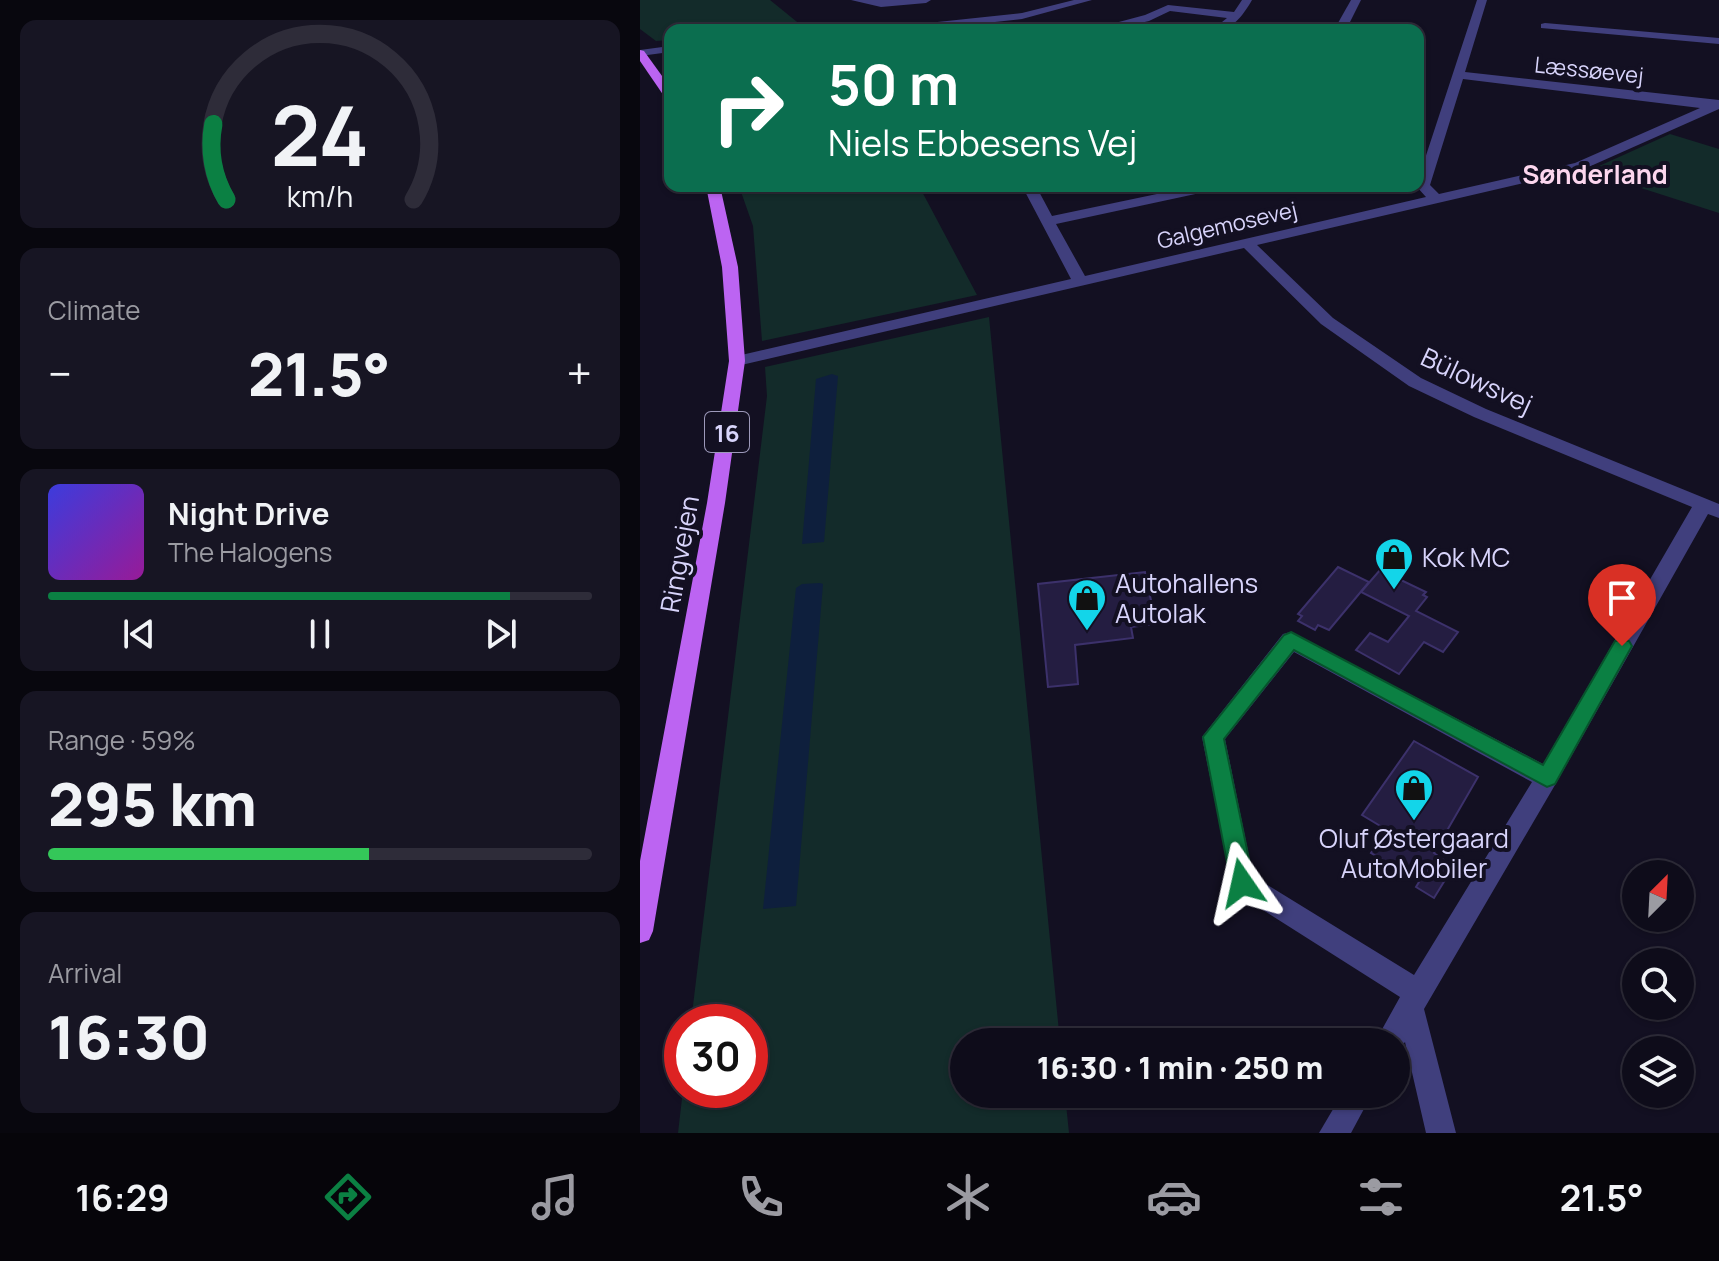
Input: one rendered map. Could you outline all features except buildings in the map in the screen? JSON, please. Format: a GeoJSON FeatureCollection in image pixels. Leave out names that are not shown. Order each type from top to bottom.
{"type":"FeatureCollection","features":[{"type":"Feature","properties":{"kind":"main road"},"geometry":{"type":"LineString","coordinates":[[640,53],[664,87]]}},
{"type":"Feature","properties":{"kind":"main road","name":"Ringvejen"},"geometry":{"type":"LineString","coordinates":[[640,931],[716,503],[737,361],[730,267],[714,192]]}},
{"type":"Feature","properties":{"kind":"street"},"geometry":{"type":"LineString","coordinates":[[856,0],[881,4],[926,0]]}},
{"type":"Feature","properties":{"kind":"street"},"geometry":{"type":"LineString","coordinates":[[947,24],[1022,16],[1087,0]]}},
{"type":"Feature","properties":{"kind":"street"},"geometry":{"type":"LineString","coordinates":[[1226,24],[1237,16],[1247,0]]}},
{"type":"Feature","properties":{"kind":"street"},"geometry":{"type":"LineString","coordinates":[[1343,24],[1356,0]]}},
{"type":"Feature","properties":{"kind":"street"},"geometry":{"type":"LineString","coordinates":[[1424,183],[1482,0]]}},
{"type":"Feature","properties":{"kind":"street"},"geometry":{"type":"LineString","coordinates":[[1122,24],[1149,18],[1168,8],[1237,16]]}},
{"type":"Feature","properties":{"kind":"street"},"geometry":{"type":"LineString","coordinates":[[1545,26],[1719,41]]}},
{"type":"Feature","properties":{"kind":"street"},"geometry":{"type":"LineString","coordinates":[[640,53],[664,50]]}},
{"type":"Feature","properties":{"kind":"street","name":"Læssøevej"},"geometry":{"type":"LineString","coordinates":[[1458,75],[1717,105]]}},
{"type":"Feature","properties":{"kind":"street","name":"Galgemosevej"},"geometry":{"type":"LineString","coordinates":[[737,361],[1579,166],[1717,105]]}},
{"type":"Feature","properties":{"kind":"street"},"geometry":{"type":"LineString","coordinates":[[1424,187],[1437,200]]}},
{"type":"Feature","properties":{"kind":"street"},"geometry":{"type":"LineString","coordinates":[[1032,192],[1080,281]]}},
{"type":"Feature","properties":{"kind":"street"},"geometry":{"type":"LineString","coordinates":[[1049,221],[1186,192]]}},
{"type":"Feature","properties":{"kind":"street","name":"Bülowsvej"},"geometry":{"type":"LineString","coordinates":[[1246,242],[1327,321],[1415,382],[1480,413],[1711,508]]}},
{"type":"Feature","properties":{"kind":"street"},"geometry":{"type":"LineString","coordinates":[[1397,1028],[1711,508]]}},
{"type":"Feature","properties":{"kind":"street"},"geometry":{"type":"LineString","coordinates":[[1441,1133],[1414,1000],[1242,883],[1213,737],[1291,640],[1547,778]]}},
{"type":"Feature","properties":{"kind":"street"},"geometry":{"type":"LineString","coordinates":[[1334,1133],[1349,1108]]}},
{"type":"Feature","properties":{"kind":"green space"},"geometry":{"type":"Polygon","coordinates":[[[640,0],[770,0],[800,24],[664,24],[664,40],[656,41],[640,29],[640,0]]]}},
{"type":"Feature","properties":{"kind":"green space"},"geometry":{"type":"Polygon","coordinates":[[[1670,134],[1719,149],[1719,213],[1588,171],[1670,134]]]}},
{"type":"Feature","properties":{"kind":"green space"},"geometry":{"type":"Polygon","coordinates":[[[741,192],[922,192],[977,295],[762,341],[753,226],[741,192]]]}},
{"type":"Feature","properties":{"kind":"green space"},"geometry":{"type":"Polygon","coordinates":[[[989,317],[1059,1028],[950,1028],[950,1108],[1066,1108],[1069,1133],[678,1133],[681,1108],[768,1108],[768,1004],[693,1004],[767,396],[765,367],[989,317]]]}},
{"type":"Feature","properties":{"kind":"water"},"geometry":{"type":"Polygon","coordinates":[[[832,374],[838,376],[824,542],[802,544],[816,379],[832,374]]]}},
{"type":"Feature","properties":{"kind":"water"},"geometry":{"type":"Polygon","coordinates":[[[802,584],[823,584],[796,906],[763,909],[796,588],[802,584]]]}},
{"type":"Feature","properties":{"kind":"place","name":"Kok MC"},"geometry":{"type":"Point","coordinates":[1394,591]}},
{"type":"Feature","properties":{"kind":"place","name":"Autohallens Autolak"},"geometry":{"type":"Point","coordinates":[1087,632]}},
{"type":"Feature","properties":{"kind":"place","name":"Oluf Østergaard AutoMobiler"},"geometry":{"type":"Point","coordinates":[1414,822]}},
{"type":"Feature","properties":{"kind":"district","name":"Sønderland"},"geometry":{"type":"Point","coordinates":[1595,174]}},
{"type":"Feature","properties":{"kind":"route"},"geometry":{"type":"LineString","coordinates":[[1242,883],[1213,737],[1291,640],[1547,778],[1622,646]]}}]}
